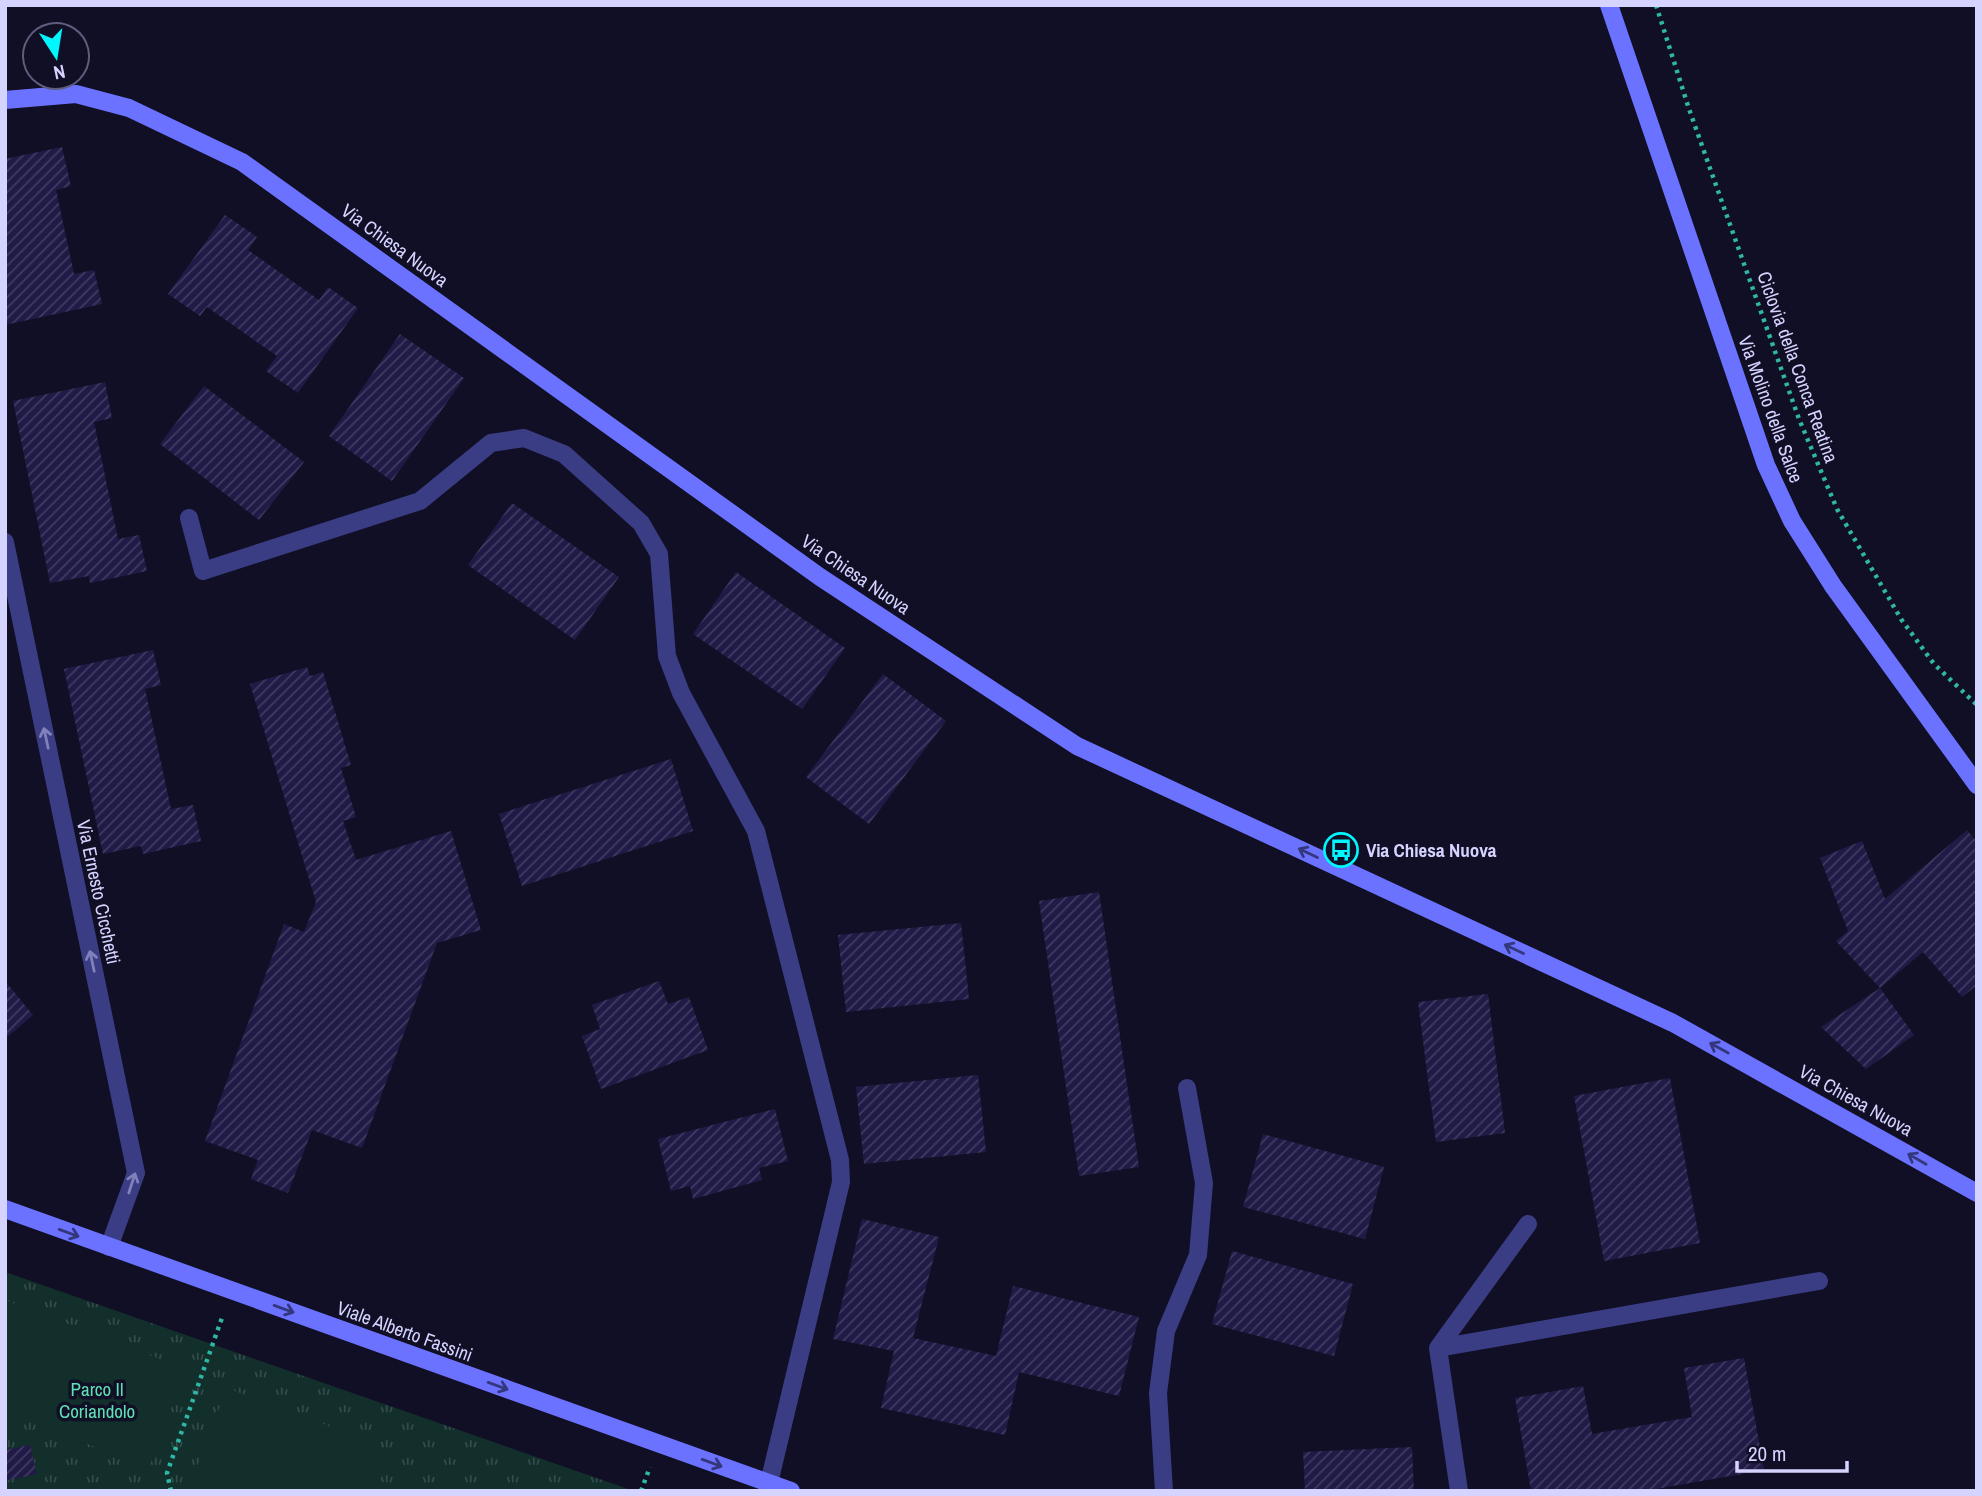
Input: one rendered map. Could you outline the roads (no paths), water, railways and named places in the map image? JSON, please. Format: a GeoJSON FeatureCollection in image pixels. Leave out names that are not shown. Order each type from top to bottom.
{"type":"FeatureCollection","features":[{"type":"Feature","properties":{"kind":"main road","name":"Via Molino della Salce"},"geometry":{"type":"LineString","coordinates":[[1609,5],[1771,477],[1793,521],[1833,586],[1977,785]]}},
{"type":"Feature","properties":{"kind":"main road","name":"Via Chiesa Nuova"},"geometry":{"type":"LineString","coordinates":[[5,100],[76,94],[129,108],[242,162],[820,577],[1077,746],[1673,1023],[1977,1193]]}},
{"type":"Feature","properties":{"kind":"main road","name":"Viale Alberto Fassini"},"geometry":{"type":"LineString","coordinates":[[5,1209],[791,1491]]}},
{"type":"Feature","properties":{"kind":"street"},"geometry":{"type":"LineString","coordinates":[[189,518],[203,571],[420,501],[491,443],[524,438],[564,454],[641,523],[659,554],[667,656],[681,694],[756,831],[841,1160],[842,1182],[769,1483]]}},
{"type":"Feature","properties":{"kind":"street","name":"Via Ernesto Cicchetti"},"geometry":{"type":"LineString","coordinates":[[5,542],[136,1173],[109,1247]]}},
{"type":"Feature","properties":{"kind":"street"},"geometry":{"type":"LineString","coordinates":[[1164,1491],[1158,1393],[1166,1331],[1198,1255],[1203,1183],[1186,1088]]}},
{"type":"Feature","properties":{"kind":"street"},"geometry":{"type":"LineString","coordinates":[[1459,1491],[1438,1348],[1528,1224]]}},
{"type":"Feature","properties":{"kind":"street"},"geometry":{"type":"LineString","coordinates":[[1438,1348],[1818,1281]]}},
{"type":"Feature","properties":{"kind":"place","name":"Via Chiesa Nuova"},"geometry":{"type":"Point","coordinates":[1341,850]}},
{"type":"Feature","properties":{"kind":"park label","name":"Parco Il Coriandolo"},"geometry":{"type":"Point","coordinates":[97,1400]}}]}
